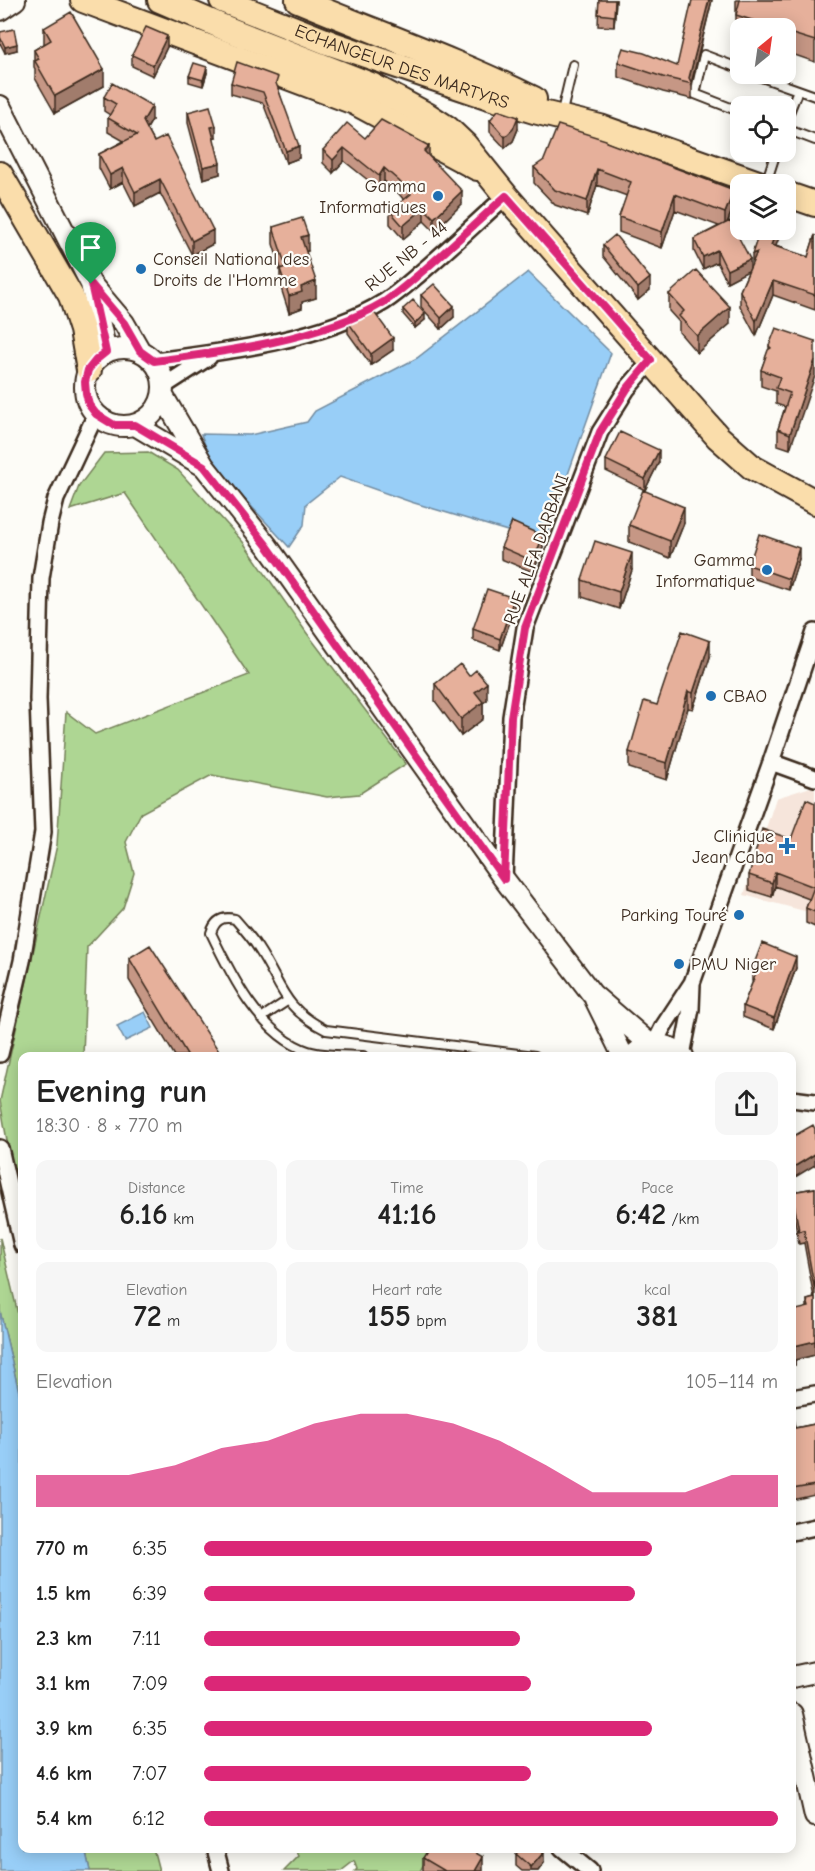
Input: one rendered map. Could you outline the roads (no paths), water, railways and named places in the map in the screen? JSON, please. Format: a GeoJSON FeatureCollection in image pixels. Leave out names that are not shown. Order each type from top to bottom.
{"type":"FeatureCollection","features":[{"type":"Feature","properties":{"kind":"main road"},"geometry":{"type":"LineString","coordinates":[[83,0],[354,102],[487,174]]}},
{"type":"Feature","properties":{"kind":"main road","name":"ECHANGEUR DES MARTYRS"},"geometry":{"type":"LineString","coordinates":[[160,0],[373,86],[447,128],[465,145],[506,196],[718,437],[736,454],[769,478],[815,502]]}},
{"type":"Feature","properties":{"kind":"main road","name":"ECHANGEUR DES MARTYRS"},"geometry":{"type":"LineString","coordinates":[[222,0],[330,43],[489,97],[561,114]]}},
{"type":"Feature","properties":{"kind":"main road"},"geometry":{"type":"LineString","coordinates":[[298,0],[425,50],[561,114],[734,174]]}},
{"type":"Feature","properties":{"kind":"main road"},"geometry":{"type":"LineString","coordinates":[[0,174],[71,296],[82,330],[88,370]]}},
{"type":"Feature","properties":{"kind":"main road"},"geometry":{"type":"LineString","coordinates":[[796,197],[815,204]]}},
{"type":"Feature","properties":{"kind":"street"},"geometry":{"type":"LineString","coordinates":[[0,10],[15,0]]}},
{"type":"Feature","properties":{"kind":"street"},"geometry":{"type":"LineString","coordinates":[[0,106],[91,284],[124,323],[162,376],[163,391],[204,466],[268,547],[504,879],[592,994],[652,1045]]}},
{"type":"Feature","properties":{"kind":"street","name":"RUE NB - 44"},"geometry":{"type":"LineString","coordinates":[[147,356],[214,353],[317,330],[371,309],[404,287],[506,196]]}},
{"type":"Feature","properties":{"kind":"street"},"geometry":{"type":"LineString","coordinates":[[91,284],[106,352]]}},
{"type":"Feature","properties":{"kind":"street"},"geometry":{"type":"LineString","coordinates":[[147,356],[129,348],[117,348],[106,352],[96,360],[88,370],[85,382],[89,405],[96,414],[114,425],[135,425],[204,466]]}},
{"type":"Feature","properties":{"kind":"street","name":"RUE NB - 44"},"geometry":{"type":"LineString","coordinates":[[163,391],[214,353]]}},
{"type":"Feature","properties":{"kind":"street","name":"RUE ALFA DARBANI"},"geometry":{"type":"LineString","coordinates":[[504,879],[511,717],[525,628],[600,432],[627,389],[651,360]]}},
{"type":"Feature","properties":{"kind":"street"},"geometry":{"type":"LineString","coordinates":[[135,425],[153,414],[163,391]]}},
{"type":"Feature","properties":{"kind":"street"},"geometry":{"type":"LineString","coordinates":[[0,1054],[22,961],[43,832],[38,699],[41,578],[56,499],[96,414]]}},
{"type":"Feature","properties":{"kind":"street"},"geometry":{"type":"LineString","coordinates":[[652,1045],[692,983],[815,632]]}},
{"type":"Feature","properties":{"kind":"street"},"geometry":{"type":"LineString","coordinates":[[771,762],[815,778]]}},
{"type":"Feature","properties":{"kind":"street"},"geometry":{"type":"LineString","coordinates":[[683,1052],[691,1008],[692,983]]}},
{"type":"Feature","properties":{"kind":"street"},"geometry":{"type":"LineString","coordinates":[[592,994],[621,1052]]}},
{"type":"Feature","properties":{"kind":"street"},"geometry":{"type":"LineString","coordinates":[[638,1052],[652,1045],[669,1047],[676,1052]]}},
{"type":"Feature","properties":{"kind":"street"},"geometry":{"type":"LineString","coordinates":[[796,1100],[815,1102]]}},
{"type":"Feature","properties":{"kind":"street"},"geometry":{"type":"LineString","coordinates":[[0,1148],[18,1227]]}},
{"type":"Feature","properties":{"kind":"street"},"geometry":{"type":"LineString","coordinates":[[796,1397],[815,1394]]}},
{"type":"Feature","properties":{"kind":"street"},"geometry":{"type":"LineString","coordinates":[[796,1531],[815,1527]]}},
{"type":"Feature","properties":{"kind":"street"},"geometry":{"type":"LineString","coordinates":[[796,1676],[815,1672]]}},
{"type":"Feature","properties":{"kind":"street"},"geometry":{"type":"LineString","coordinates":[[796,1732],[815,1816]]}},
{"type":"Feature","properties":{"kind":"street"},"geometry":{"type":"LineString","coordinates":[[216,1853],[221,1871]]}},
{"type":"Feature","properties":{"kind":"street"},"geometry":{"type":"LineString","coordinates":[[568,1853],[590,1871]]}},
{"type":"Feature","properties":{"kind":"lane"},"geometry":{"type":"LineString","coordinates":[[730,65],[705,56],[695,94],[730,108]]}},
{"type":"Feature","properties":{"kind":"lane"},"geometry":{"type":"LineString","coordinates":[[561,114],[573,65]]}},
{"type":"Feature","properties":{"kind":"lane"},"geometry":{"type":"LineString","coordinates":[[781,84],[815,96]]}},
{"type":"Feature","properties":{"kind":"lane"},"geometry":{"type":"LineString","coordinates":[[796,96],[798,90]]}},
{"type":"Feature","properties":{"kind":"lane"},"geometry":{"type":"LineString","coordinates":[[796,133],[815,140]]}},
{"type":"Feature","properties":{"kind":"lane"},"geometry":{"type":"LineString","coordinates":[[319,1052],[308,1051],[276,1033],[261,1018],[226,964],[211,933],[213,924],[219,919],[226,917],[235,919],[258,948],[287,1001],[309,1022],[326,1030],[503,1052]]}},
{"type":"Feature","properties":{"kind":"lane"},"geometry":{"type":"LineString","coordinates":[[261,1018],[287,1001]]}},
{"type":"Feature","properties":{"kind":"water"},"geometry":{"type":"Polygon","coordinates":[[[528,272],[611,353],[544,542],[411,502],[340,477],[306,504],[304,525],[289,547],[212,464],[201,434],[250,435],[307,422],[315,411],[417,358],[528,272]]]}},
{"type":"Feature","properties":{"kind":"water"},"geometry":{"type":"Polygon","coordinates":[[[145,1012],[153,1028],[125,1041],[117,1026],[145,1012]]]}},
{"type":"Feature","properties":{"kind":"water"},"geometry":{"type":"Polygon","coordinates":[[[0,1311],[18,1388],[18,1853],[86,1853],[90,1871],[0,1871],[0,1311]]]}},
{"type":"Feature","properties":{"kind":"place","name":"Gamma Informatiques"},"geometry":{"type":"Point","coordinates":[438,196]}},
{"type":"Feature","properties":{"kind":"place","name":"Conseil National des Droits de l'Homme"},"geometry":{"type":"Point","coordinates":[141,269]}},
{"type":"Feature","properties":{"kind":"place","name":"Gamma Informatique"},"geometry":{"type":"Point","coordinates":[767,570]}},
{"type":"Feature","properties":{"kind":"place","name":"CBAO"},"geometry":{"type":"Point","coordinates":[711,696]}},
{"type":"Feature","properties":{"kind":"place","name":"Clinique Jean Caba"},"geometry":{"type":"Point","coordinates":[787,846]}},
{"type":"Feature","properties":{"kind":"place","name":"Parking Touré"},"geometry":{"type":"Point","coordinates":[739,915]}},
{"type":"Feature","properties":{"kind":"place","name":"PMU Niger"},"geometry":{"type":"Point","coordinates":[679,964]}}]}
